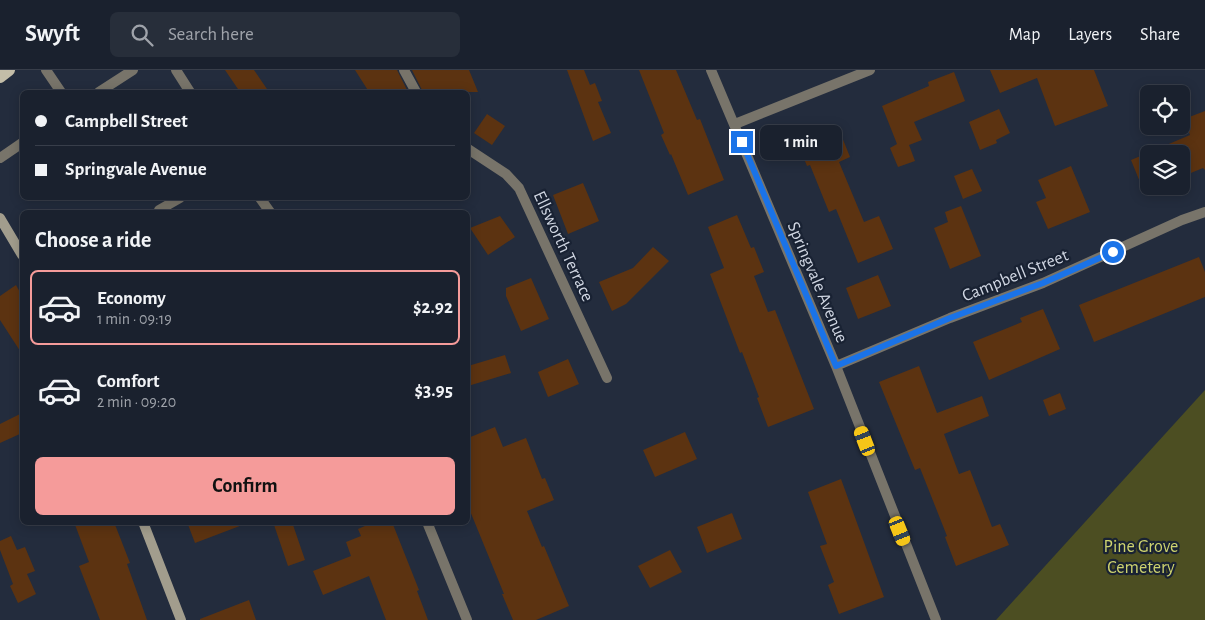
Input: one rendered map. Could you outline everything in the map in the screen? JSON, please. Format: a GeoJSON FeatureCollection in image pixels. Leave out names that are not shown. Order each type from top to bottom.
{"type":"FeatureCollection","features":[{"type":"Feature","properties":{"kind":"main road"},"geometry":{"type":"LineString","coordinates":[[0,77],[9,70]]}},
{"type":"Feature","properties":{"kind":"main road"},"geometry":{"type":"LineString","coordinates":[[0,218],[20,252]]}},
{"type":"Feature","properties":{"kind":"main road"},"geometry":{"type":"LineString","coordinates":[[144,525],[181,620]]}},
{"type":"Feature","properties":{"kind":"street"},"geometry":{"type":"LineString","coordinates":[[46,70],[60,90]]}},
{"type":"Feature","properties":{"kind":"street"},"geometry":{"type":"LineString","coordinates":[[102,90],[132,70]]}},
{"type":"Feature","properties":{"kind":"street"},"geometry":{"type":"LineString","coordinates":[[176,70],[189,90]]}},
{"type":"Feature","properties":{"kind":"street"},"geometry":{"type":"LineString","coordinates":[[404,70],[415,90]]}},
{"type":"Feature","properties":{"kind":"street","name":"Springvale Avenue"},"geometry":{"type":"LineString","coordinates":[[712,70],[836,366],[936,620]]}},
{"type":"Feature","properties":{"kind":"street"},"geometry":{"type":"LineString","coordinates":[[735,124],[870,70]]}},
{"type":"Feature","properties":{"kind":"street"},"geometry":{"type":"LineString","coordinates":[[0,158],[20,144]]}},
{"type":"Feature","properties":{"kind":"street","name":"Ellsworth Terrace"},"geometry":{"type":"LineString","coordinates":[[470,150],[506,174],[520,188],[607,378]]}},
{"type":"Feature","properties":{"kind":"street"},"geometry":{"type":"LineString","coordinates":[[159,210],[176,200]]}},
{"type":"Feature","properties":{"kind":"street","name":"Campbell Street"},"geometry":{"type":"LineString","coordinates":[[836,366],[950,318],[1043,283],[1182,220],[1205,212]]}},
{"type":"Feature","properties":{"kind":"street"},"geometry":{"type":"LineString","coordinates":[[428,525],[467,620]]}},
{"type":"Feature","properties":{"kind":"green space","name":"Pine Grove Cemetery"},"geometry":{"type":"Polygon","coordinates":[[[1205,390],[1205,620],[996,620],[1205,390]]]}},
{"type":"Feature","properties":{"kind":"building"},"geometry":{"type":"Polygon","coordinates":[[[225,70],[254,70],[268,90],[239,90],[225,70]]]}},
{"type":"Feature","properties":{"kind":"building"},"geometry":{"type":"Polygon","coordinates":[[[355,70],[397,70],[407,90],[368,90],[355,70]]]}},
{"type":"Feature","properties":{"kind":"building"},"geometry":{"type":"Polygon","coordinates":[[[412,70],[469,70],[478,92],[470,92],[470,90],[422,90],[412,70]]]}},
{"type":"Feature","properties":{"kind":"building"},"geometry":{"type":"Polygon","coordinates":[[[567,70],[584,70],[590,85],[595,83],[602,101],[598,102],[611,133],[593,141],[567,70]]]}},
{"type":"Feature","properties":{"kind":"building"},"geometry":{"type":"Polygon","coordinates":[[[639,70],[676,70],[697,120],[700,119],[724,180],[688,195],[661,135],[664,133],[639,70]]]}},
{"type":"Feature","properties":{"kind":"building"},"geometry":{"type":"Polygon","coordinates":[[[990,70],[1094,70],[1108,106],[1055,126],[1037,78],[1000,93],[990,70]]]}},
{"type":"Feature","properties":{"kind":"building"},"geometry":{"type":"Polygon","coordinates":[[[954,72],[965,101],[914,122],[922,140],[909,145],[915,161],[898,167],[890,148],[897,144],[882,106],[929,86],[928,82],[954,72]]]}},
{"type":"Feature","properties":{"kind":"building"},"geometry":{"type":"Polygon","coordinates":[[[999,109],[1010,133],[996,140],[997,143],[980,150],[969,122],[999,109]]]}},
{"type":"Feature","properties":{"kind":"building"},"geometry":{"type":"Polygon","coordinates":[[[1205,111],[1205,170],[1203,168],[1190,173],[1190,145],[1166,145],[1190,135],[1190,117],[1205,111]]]}},
{"type":"Feature","properties":{"kind":"building"},"geometry":{"type":"Polygon","coordinates":[[[487,114],[505,126],[492,145],[474,133],[487,114]]]}},
{"type":"Feature","properties":{"kind":"building"},"geometry":{"type":"Polygon","coordinates":[[[838,127],[850,157],[839,162],[864,222],[879,216],[893,249],[858,263],[836,209],[829,212],[810,165],[807,166],[800,149],[812,144],[810,139],[838,127]]]}},
{"type":"Feature","properties":{"kind":"building"},"geometry":{"type":"Polygon","coordinates":[[[1140,156],[1140,182],[1131,160],[1140,156]]]}},
{"type":"Feature","properties":{"kind":"building"},"geometry":{"type":"Polygon","coordinates":[[[1071,166],[1090,212],[1048,229],[1036,202],[1046,198],[1038,180],[1071,166]]]}},
{"type":"Feature","properties":{"kind":"building"},"geometry":{"type":"Polygon","coordinates":[[[972,169],[982,191],[963,199],[954,176],[972,169]]]}},
{"type":"Feature","properties":{"kind":"building"},"geometry":{"type":"Polygon","coordinates":[[[583,183],[599,221],[568,234],[553,195],[583,183]]]}},
{"type":"Feature","properties":{"kind":"building"},"geometry":{"type":"Polygon","coordinates":[[[961,206],[981,256],[950,269],[934,228],[948,222],[945,212],[961,206]]]}},
{"type":"Feature","properties":{"kind":"building"},"geometry":{"type":"Polygon","coordinates":[[[737,215],[751,248],[754,247],[764,272],[754,276],[768,312],[775,310],[814,409],[768,427],[742,352],[740,353],[710,274],[724,268],[708,227],[737,215]]]}},
{"type":"Feature","properties":{"kind":"building"},"geometry":{"type":"Polygon","coordinates":[[[500,216],[515,237],[488,255],[470,228],[500,216]]]}},
{"type":"Feature","properties":{"kind":"building"},"geometry":{"type":"Polygon","coordinates":[[[653,247],[669,261],[626,304],[612,311],[599,282],[633,268],[653,247]]]}},
{"type":"Feature","properties":{"kind":"building"},"geometry":{"type":"Polygon","coordinates":[[[1199,257],[1205,272],[1205,297],[1094,342],[1079,305],[1199,257]]]}},
{"type":"Feature","properties":{"kind":"building"},"geometry":{"type":"Polygon","coordinates":[[[878,275],[891,306],[858,319],[846,288],[878,275]]]}},
{"type":"Feature","properties":{"kind":"building"},"geometry":{"type":"Polygon","coordinates":[[[531,278],[549,319],[521,331],[506,296],[506,288],[531,278]]]}},
{"type":"Feature","properties":{"kind":"building"},"geometry":{"type":"Polygon","coordinates":[[[16,285],[20,292],[20,351],[0,320],[0,296],[16,285]]]}},
{"type":"Feature","properties":{"kind":"building"},"geometry":{"type":"Polygon","coordinates":[[[1043,309],[1060,349],[989,380],[973,342],[1022,322],[1020,318],[1043,309]]]}},
{"type":"Feature","properties":{"kind":"building"},"geometry":{"type":"Polygon","coordinates":[[[505,355],[511,373],[470,385],[470,365],[505,355]]]}},
{"type":"Feature","properties":{"kind":"building"},"geometry":{"type":"Polygon","coordinates":[[[568,359],[579,384],[548,397],[538,372],[568,359]]]}},
{"type":"Feature","properties":{"kind":"building"},"geometry":{"type":"Polygon","coordinates":[[[919,366],[937,413],[982,396],[989,416],[944,434],[959,474],[970,470],[992,527],[1000,524],[1009,545],[956,566],[945,537],[947,536],[920,468],[915,470],[879,382],[919,366]]]}},
{"type":"Feature","properties":{"kind":"building"},"geometry":{"type":"Polygon","coordinates":[[[1060,393],[1066,409],[1049,416],[1043,400],[1060,393]]]}},
{"type":"Feature","properties":{"kind":"building"},"geometry":{"type":"Polygon","coordinates":[[[20,414],[20,434],[0,443],[0,424],[20,414]]]}},
{"type":"Feature","properties":{"kind":"building"},"geometry":{"type":"Polygon","coordinates":[[[495,427],[503,447],[526,438],[542,479],[545,478],[554,500],[527,511],[569,606],[536,620],[513,620],[470,511],[470,437],[495,427]]]}},
{"type":"Feature","properties":{"kind":"building"},"geometry":{"type":"Polygon","coordinates":[[[685,432],[697,459],[655,477],[643,450],[685,432]]]}},
{"type":"Feature","properties":{"kind":"building"},"geometry":{"type":"Polygon","coordinates":[[[841,479],[884,597],[839,614],[828,585],[834,582],[820,546],[827,544],[808,492],[841,479]]]}},
{"type":"Feature","properties":{"kind":"building"},"geometry":{"type":"Polygon","coordinates":[[[732,513],[742,539],[707,553],[697,527],[732,513]]]}},
{"type":"Feature","properties":{"kind":"building"},"geometry":{"type":"Polygon","coordinates":[[[75,525],[115,525],[130,563],[127,564],[147,620],[100,620],[79,566],[89,562],[75,525]]]}},
{"type":"Feature","properties":{"kind":"building"},"geometry":{"type":"Polygon","coordinates":[[[188,525],[242,525],[195,543],[188,525]]]}},
{"type":"Feature","properties":{"kind":"building"},"geometry":{"type":"Polygon","coordinates":[[[274,525],[293,525],[305,560],[288,566],[274,525]]]}},
{"type":"Feature","properties":{"kind":"building"},"geometry":{"type":"Polygon","coordinates":[[[367,525],[393,525],[419,590],[417,591],[428,620],[386,620],[369,576],[323,595],[313,571],[351,556],[346,542],[361,536],[358,529],[367,525]]]}},
{"type":"Feature","properties":{"kind":"building"},"geometry":{"type":"Polygon","coordinates":[[[11,536],[17,550],[25,547],[35,571],[27,574],[36,594],[18,603],[10,586],[13,584],[0,550],[0,541],[11,536]]]}},
{"type":"Feature","properties":{"kind":"building"},"geometry":{"type":"Polygon","coordinates":[[[670,550],[682,572],[650,588],[638,566],[670,550]]]}},
{"type":"Feature","properties":{"kind":"building"},"geometry":{"type":"Polygon","coordinates":[[[249,600],[256,620],[200,620],[200,619],[249,600]]]}},
{"type":"Feature","properties":{"kind":"route"},"geometry":{"type":"LineString","coordinates":[[742,142],[836,366],[950,318],[1043,283],[1113,252]]}}]}
